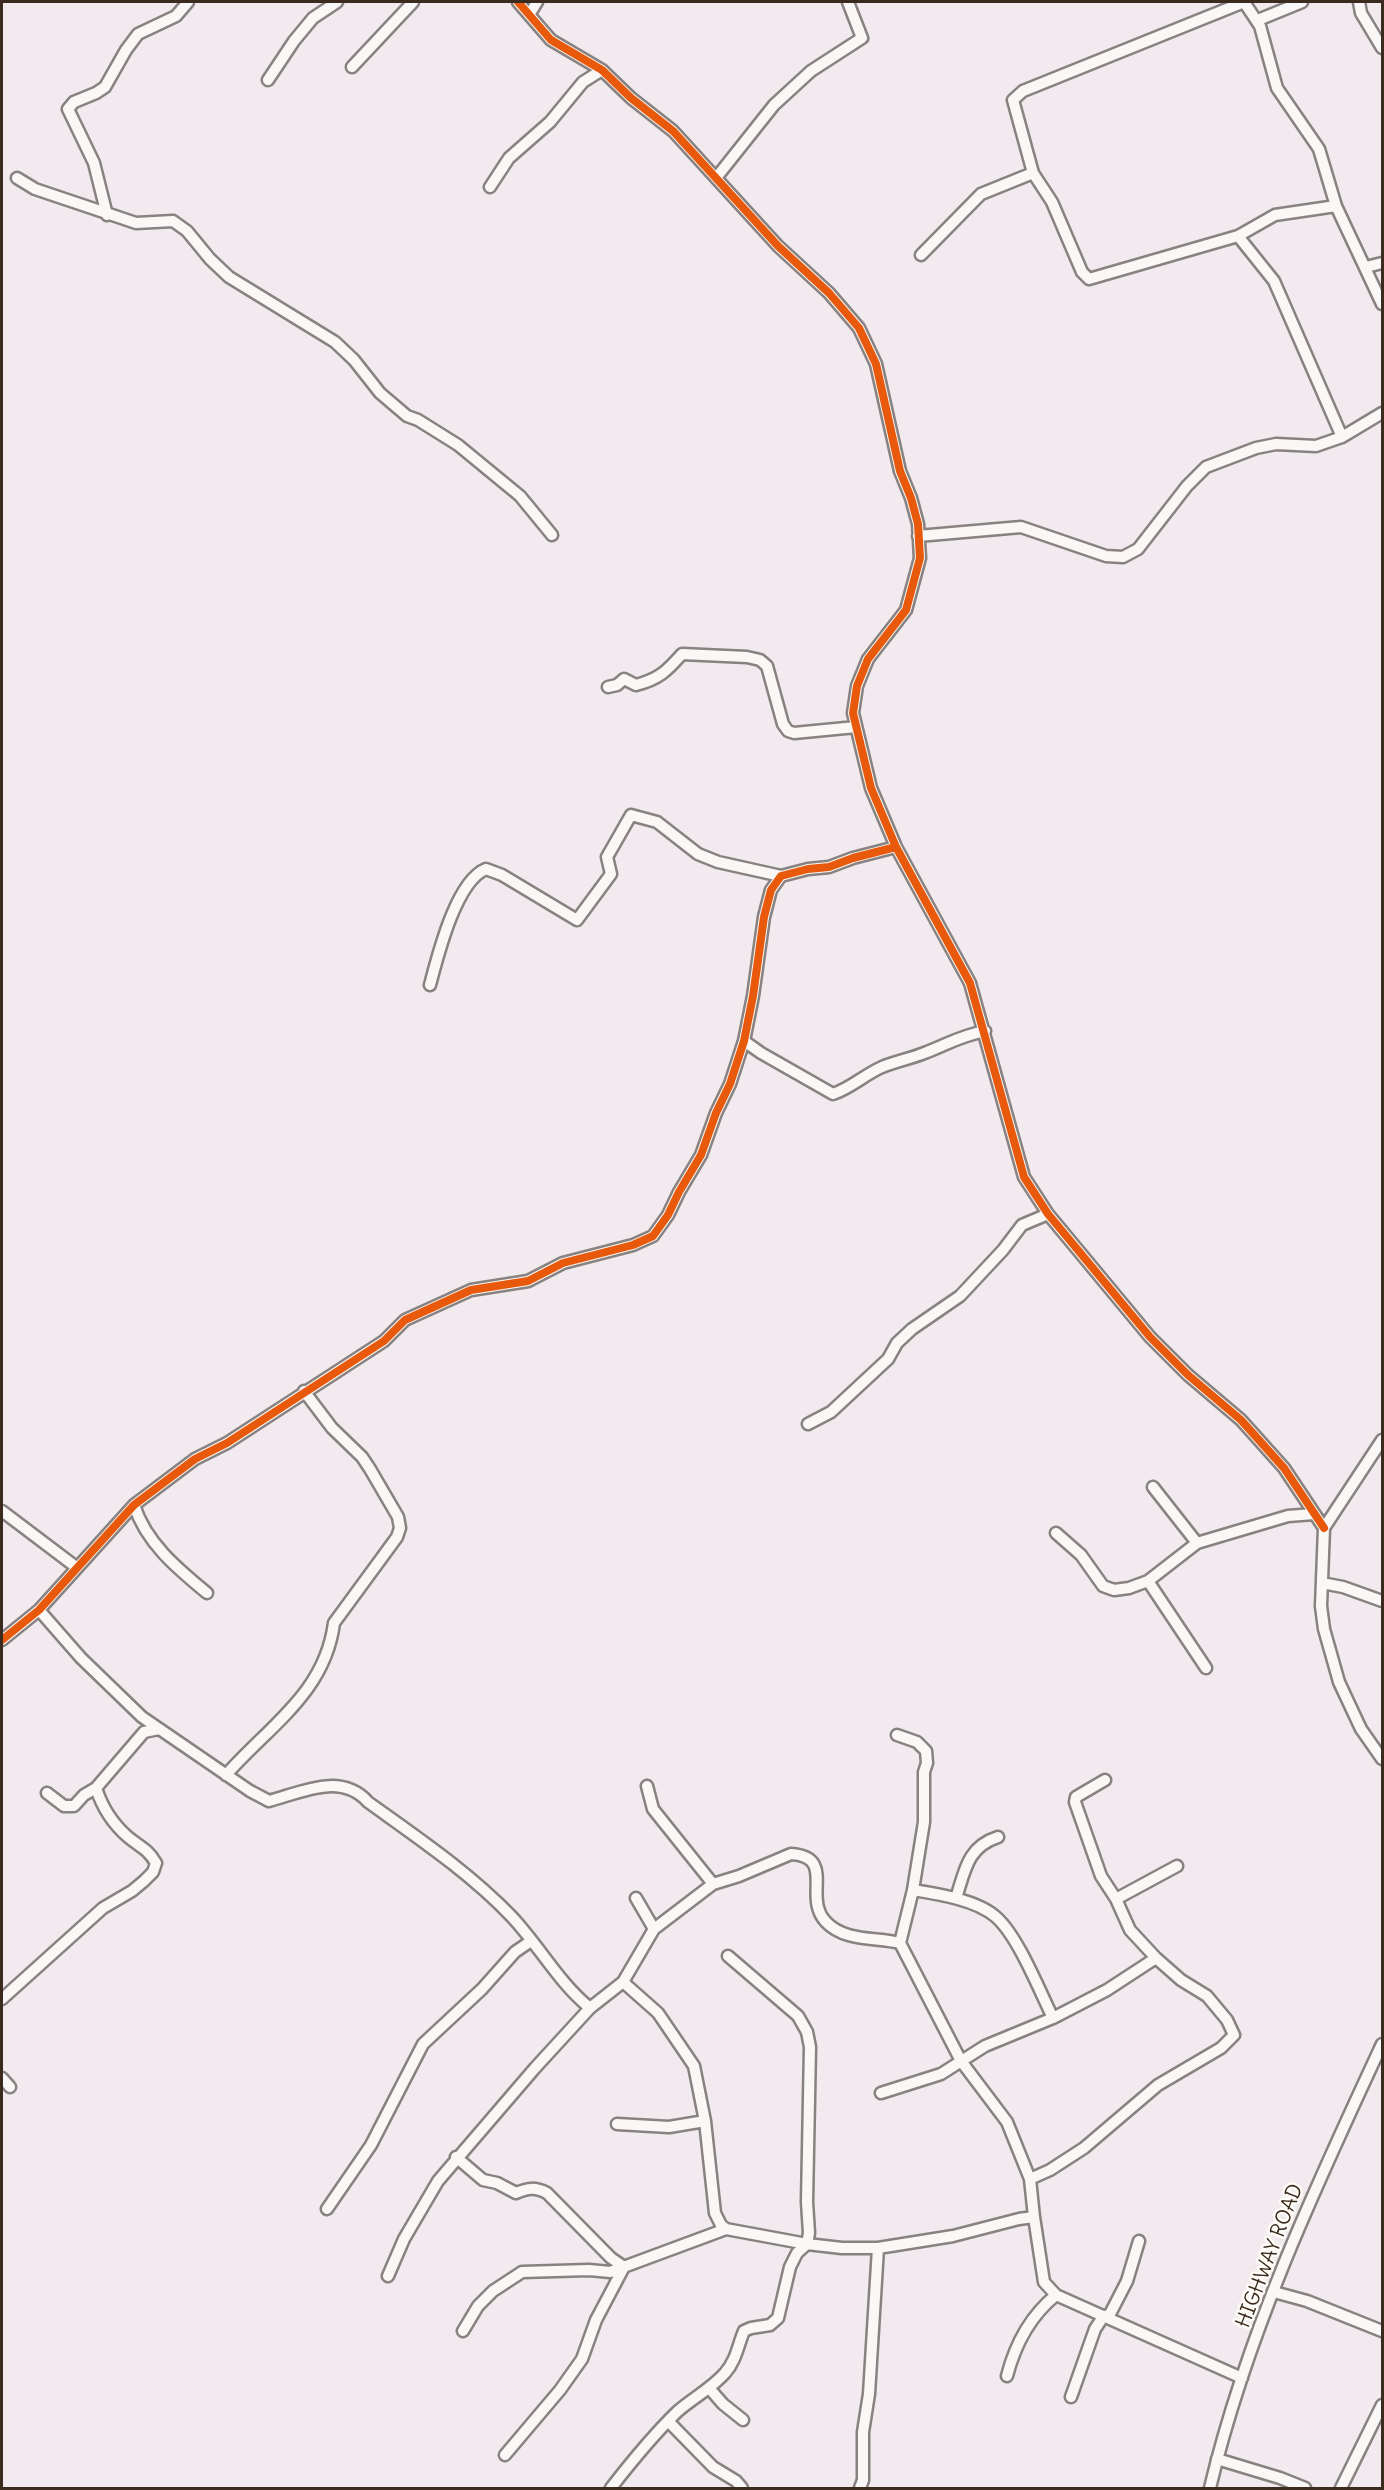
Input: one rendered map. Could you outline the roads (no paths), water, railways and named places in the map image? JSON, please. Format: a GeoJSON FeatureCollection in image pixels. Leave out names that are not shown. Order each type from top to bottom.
{"type":"FeatureCollection","features":[{"type":"Feature","properties":{"kind":"street"},"geometry":{"type":"LineString","coordinates":[[107,215],[94,163],[68,109],[74,102],[105,87],[138,34],[176,16],[188,2]]}},
{"type":"Feature","properties":{"kind":"street"},"geometry":{"type":"LineString","coordinates":[[268,81],[294,41],[313,18],[337,2]]}},
{"type":"Feature","properties":{"kind":"street"},"geometry":{"type":"LineString","coordinates":[[352,67],[412,2]]}},
{"type":"Feature","properties":{"kind":"street"},"geometry":{"type":"LineString","coordinates":[[518,2],[551,39],[602,70],[631,98],[673,131],[778,246],[829,293],[859,328],[876,364],[900,471],[911,498],[920,558],[914,588],[906,610],[868,659],[857,686],[853,713],[871,788],[896,847],[970,983],[1024,1177],[1048,1214],[1150,1337],[1188,1375],[1241,1420],[1284,1468],[1324,1528]]}},
{"type":"Feature","properties":{"kind":"street"},"geometry":{"type":"LineString","coordinates":[[529,15],[537,2]]}},
{"type":"Feature","properties":{"kind":"street"},"geometry":{"type":"LineString","coordinates":[[716,178],[774,105],[811,71],[862,38],[848,2]]}},
{"type":"Feature","properties":{"kind":"street"},"geometry":{"type":"LineString","coordinates":[[1336,206],[1275,215],[1238,236],[1089,279],[1082,272],[1052,202],[1033,173],[1013,100],[1023,91],[1244,2],[1258,20],[1277,88],[1319,150],[1336,206],[1383,304]]}},
{"type":"Feature","properties":{"kind":"street"},"geometry":{"type":"LineString","coordinates":[[1258,20],[1302,2]]}},
{"type":"Feature","properties":{"kind":"street"},"geometry":{"type":"LineString","coordinates":[[1363,3],[1362,13],[1383,48]]}},
{"type":"Feature","properties":{"kind":"street"},"geometry":{"type":"LineString","coordinates":[[490,187],[509,158],[550,122],[583,82],[602,70]]}},
{"type":"Feature","properties":{"kind":"street"},"geometry":{"type":"LineString","coordinates":[[921,255],[981,194],[1033,173]]}},
{"type":"Feature","properties":{"kind":"street"},"geometry":{"type":"LineString","coordinates":[[17,178],[35,189],[136,223],[173,220],[187,231],[210,259],[229,277],[335,342],[354,360],[380,393],[407,416],[418,420],[458,445],[511,489],[552,535]]}},
{"type":"Feature","properties":{"kind":"street"},"geometry":{"type":"LineString","coordinates":[[1238,236],[1274,281],[1342,437]]}},
{"type":"Feature","properties":{"kind":"street"},"geometry":{"type":"LineString","coordinates":[[1366,267],[1383,263]]}},
{"type":"Feature","properties":{"kind":"street"},"geometry":{"type":"LineString","coordinates":[[918,536],[1021,527],[1106,556],[1123,557],[1138,549],[1187,486],[1206,467],[1256,448],[1276,444],[1316,446],[1342,437],[1383,413]]}},
{"type":"Feature","properties":{"kind":"street"},"geometry":{"type":"LineString","coordinates":[[608,687],[617,685],[624,679],[638,685],[666,673],[682,654],[753,658],[767,666],[783,724],[788,730],[794,733],[856,727]]}},
{"type":"Feature","properties":{"kind":"street"},"geometry":{"type":"LineString","coordinates":[[430,985],[443,935],[460,898],[479,872],[486,869],[502,875],[577,920],[611,874],[607,857],[631,815],[657,822],[698,854],[718,862],[782,876],[808,869],[829,867],[896,847]]}},
{"type":"Feature","properties":{"kind":"street"},"geometry":{"type":"LineString","coordinates":[[2,1639],[39,1610],[134,1505],[195,1459],[227,1443],[384,1341],[405,1320],[471,1290],[528,1281],[563,1263],[633,1245],[653,1236],[668,1215],[678,1192],[701,1155],[716,1113],[730,1084],[744,1041],[764,917],[771,890],[782,876]]}},
{"type":"Feature","properties":{"kind":"street"},"geometry":{"type":"LineString","coordinates":[[744,1041],[833,1094],[846,1090],[860,1078],[882,1067],[928,1052],[959,1037],[985,1031]]}},
{"type":"Feature","properties":{"kind":"street"},"geometry":{"type":"LineString","coordinates":[[808,1424],[831,1412],[888,1359],[897,1343],[912,1329],[960,1296],[1003,1250],[1022,1225],[1048,1214]]}},
{"type":"Feature","properties":{"kind":"street"},"geometry":{"type":"LineString","coordinates":[[226,1775],[301,1700],[320,1669],[334,1623],[397,1537],[400,1528],[398,1517],[362,1457],[332,1428],[304,1391]]}},
{"type":"Feature","properties":{"kind":"street"},"geometry":{"type":"LineString","coordinates":[[1383,1440],[1324,1528],[1321,1606],[1324,1629],[1339,1682],[1361,1729],[1383,1759]]}},
{"type":"Feature","properties":{"kind":"street"},"geometry":{"type":"LineString","coordinates":[[1153,1487],[1197,1543]]}},
{"type":"Feature","properties":{"kind":"street"},"geometry":{"type":"LineString","coordinates":[[134,1505],[140,1524],[148,1535],[179,1569],[207,1593]]}},
{"type":"Feature","properties":{"kind":"street"},"geometry":{"type":"LineString","coordinates":[[2,1511],[75,1568]]}},
{"type":"Feature","properties":{"kind":"street"},"geometry":{"type":"LineString","coordinates":[[1056,1533],[1081,1555],[1103,1586],[1114,1590],[1129,1588],[1148,1581],[1197,1543],[1288,1516],[1314,1514]]}},
{"type":"Feature","properties":{"kind":"street"},"geometry":{"type":"LineString","coordinates":[[1148,1581],[1206,1668]]}},
{"type":"Feature","properties":{"kind":"street"},"geometry":{"type":"LineString","coordinates":[[1322,1583],[1343,1587],[1383,1601]]}},
{"type":"Feature","properties":{"kind":"street"},"geometry":{"type":"LineString","coordinates":[[39,1610],[81,1658],[142,1716],[159,1730],[250,1791],[269,1801],[307,1789],[340,1786],[359,1792],[368,1802],[448,1861],[513,1918],[572,1993],[590,2008]]}},
{"type":"Feature","properties":{"kind":"street"},"geometry":{"type":"LineString","coordinates":[[142,1716],[144,1732]]}},
{"type":"Feature","properties":{"kind":"street"},"geometry":{"type":"LineString","coordinates":[[47,1793],[64,1806],[74,1806],[84,1795],[96,1788],[144,1732],[159,1730]]}},
{"type":"Feature","properties":{"kind":"street"},"geometry":{"type":"LineString","coordinates":[[897,1735],[917,1742],[926,1751],[924,1822],[913,1890],[900,1943],[961,2061],[1007,2122],[1030,2179],[1044,2282],[1056,2295],[1209,2361],[1242,2378]]}},
{"type":"Feature","properties":{"kind":"street"},"geometry":{"type":"LineString","coordinates":[[1030,2179],[1050,2170],[1084,2148],[1158,2085],[1221,2048],[1234,2036],[1227,2020],[1207,1996],[1181,1980],[1156,1959],[1130,1930],[1116,1899],[1101,1876],[1076,1807],[1076,1797],[1105,1780]]}},
{"type":"Feature","properties":{"kind":"street"},"geometry":{"type":"LineString","coordinates":[[647,1786],[653,1809],[713,1884]]}},
{"type":"Feature","properties":{"kind":"street"},"geometry":{"type":"LineString","coordinates":[[2,1999],[103,1908],[132,1891],[153,1872],[156,1863],[149,1852],[129,1838],[113,1821],[100,1803],[96,1788]]}},
{"type":"Feature","properties":{"kind":"street"},"geometry":{"type":"LineString","coordinates":[[956,1898],[967,1864],[975,1849],[987,1840],[998,1837]]}},
{"type":"Feature","properties":{"kind":"street"},"geometry":{"type":"LineString","coordinates":[[388,2276],[404,2239],[438,2181],[456,2157],[590,2008],[623,1982],[654,1929],[713,1884],[739,1876],[791,1854],[800,1854],[811,1858],[817,1866],[815,1900],[819,1913],[827,1923],[839,1932],[856,1938],[900,1943]]}},
{"type":"Feature","properties":{"kind":"street"},"geometry":{"type":"LineString","coordinates":[[1116,1899],[1177,1866]]}},
{"type":"Feature","properties":{"kind":"street"},"geometry":{"type":"LineString","coordinates":[[913,1890],[956,1898],[996,1917],[1014,1941],[1053,2018]]}},
{"type":"Feature","properties":{"kind":"street"},"geometry":{"type":"LineString","coordinates":[[636,1898],[654,1929]]}},
{"type":"Feature","properties":{"kind":"street"},"geometry":{"type":"LineString","coordinates":[[327,2209],[371,2145],[423,2044],[482,1989],[515,1952],[531,1941]]}},
{"type":"Feature","properties":{"kind":"street"},"geometry":{"type":"LineString","coordinates":[[611,2488],[654,2433],[709,2388],[733,2362],[744,2331],[770,2325],[778,2318],[790,2267],[797,2253],[807,2244],[810,2233],[807,2202],[810,2047],[807,2032],[798,2016],[728,1956]]}},
{"type":"Feature","properties":{"kind":"street"},"geometry":{"type":"LineString","coordinates":[[881,2093],[941,2074],[985,2046],[1053,2018],[1107,1990],[1156,1959]]}},
{"type":"Feature","properties":{"kind":"street"},"geometry":{"type":"LineString","coordinates":[[623,1982],[658,2013],[694,2066],[705,2121],[715,2213],[721,2225],[726,2229],[807,2244],[842,2248],[878,2248],[953,2236],[1034,2217]]}},
{"type":"Feature","properties":{"kind":"street","name":"HIGHWAY ROAD"},"geometry":{"type":"LineString","coordinates":[[1210,2488],[1242,2378],[1307,2205],[1383,2044]]}},
{"type":"Feature","properties":{"kind":"street"},"geometry":{"type":"LineString","coordinates":[[2,2078],[10,2088]]}},
{"type":"Feature","properties":{"kind":"street"},"geometry":{"type":"LineString","coordinates":[[616,2124],[669,2127],[705,2121]]}},
{"type":"Feature","properties":{"kind":"street"},"geometry":{"type":"LineString","coordinates":[[456,2157],[483,2180],[497,2183],[516,2193],[538,2188],[547,2193],[611,2258],[624,2266]]}},
{"type":"Feature","properties":{"kind":"street"},"geometry":{"type":"LineString","coordinates":[[463,2331],[486,2299],[522,2272],[588,2270],[610,2272],[726,2229]]}},
{"type":"Feature","properties":{"kind":"street"},"geometry":{"type":"LineString","coordinates":[[1071,2397],[1095,2329],[1118,2302],[1139,2241]]}},
{"type":"Feature","properties":{"kind":"street"},"geometry":{"type":"LineString","coordinates":[[860,2488],[878,2248]]}},
{"type":"Feature","properties":{"kind":"street"},"geometry":{"type":"LineString","coordinates":[[505,2455],[560,2390],[582,2359],[596,2320],[624,2266]]}},
{"type":"Feature","properties":{"kind":"street"},"geometry":{"type":"LineString","coordinates":[[1274,2292],[1307,2301],[1383,2331]]}},
{"type":"Feature","properties":{"kind":"street"},"geometry":{"type":"LineString","coordinates":[[1007,2376],[1013,2352],[1025,2330],[1047,2302],[1056,2295]]}},
{"type":"Feature","properties":{"kind":"street"},"geometry":{"type":"LineString","coordinates":[[709,2388],[723,2404],[743,2420]]}},
{"type":"Feature","properties":{"kind":"street"},"geometry":{"type":"LineString","coordinates":[[1341,2488],[1383,2405]]}},
{"type":"Feature","properties":{"kind":"street"},"geometry":{"type":"LineString","coordinates":[[668,2421],[712,2467],[736,2481],[742,2488]]}},
{"type":"Feature","properties":{"kind":"street"},"geometry":{"type":"LineString","coordinates":[[1217,2459],[1305,2488]]}}]}
